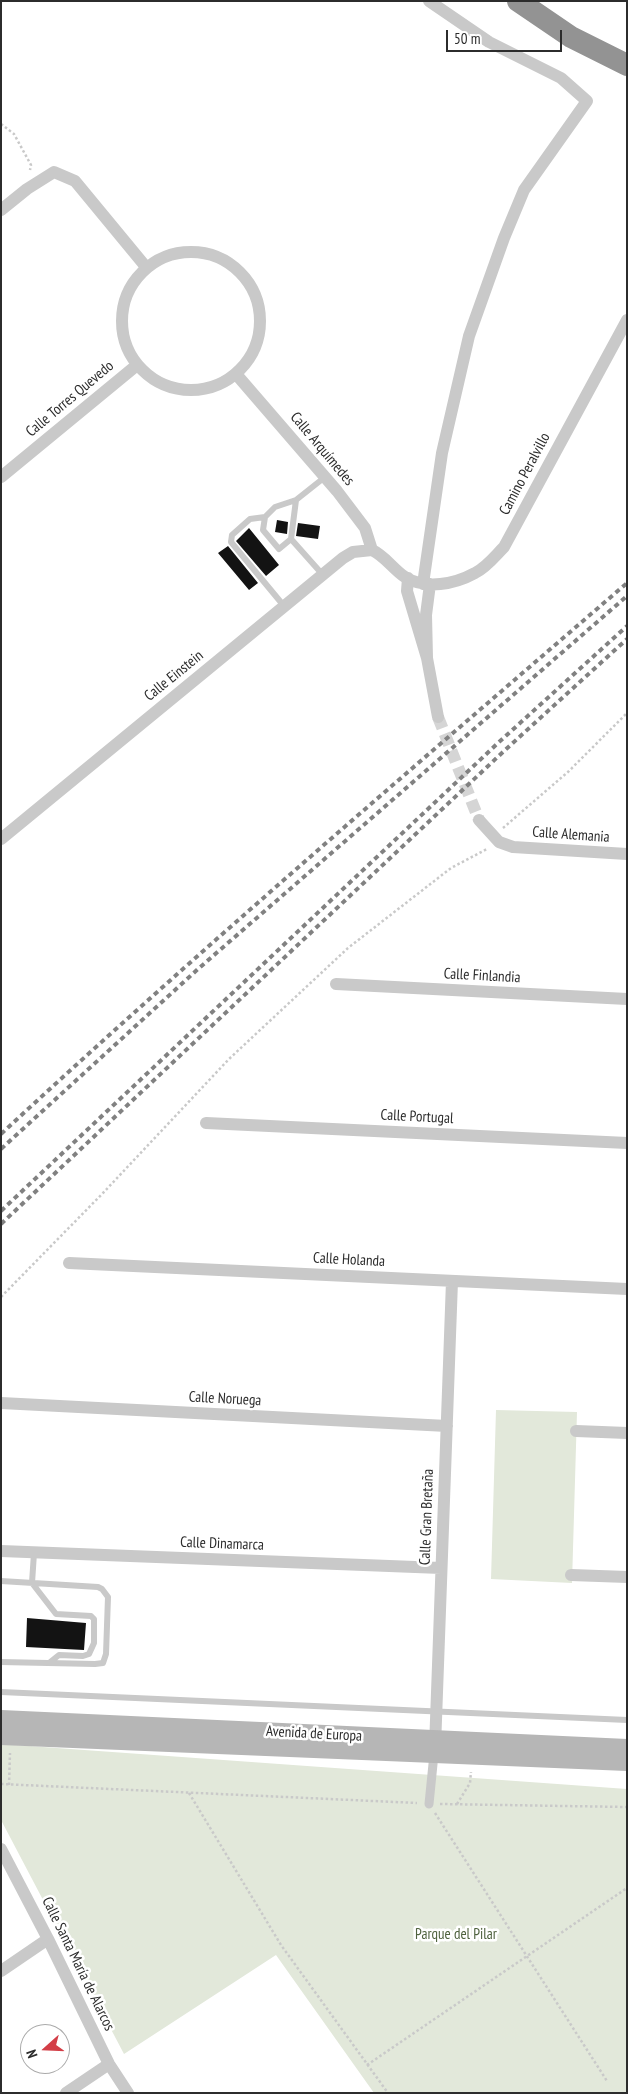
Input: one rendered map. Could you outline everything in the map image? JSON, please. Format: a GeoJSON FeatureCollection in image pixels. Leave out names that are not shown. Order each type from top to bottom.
{"type":"FeatureCollection","features":[{"type":"Feature","properties":{"kind":"highway"},"geometry":{"type":"LineString","coordinates":[[518,1],[571,37],[627,65]]}},
{"type":"Feature","properties":{"kind":"main road","name":"Avenida de Europa"},"geometry":{"type":"LineString","coordinates":[[1,1720],[435,1747],[471,1756],[627,1762]]}},
{"type":"Feature","properties":{"kind":"main road","name":"Avenida de Europa"},"geometry":{"type":"LineString","coordinates":[[6,1736],[435,1747],[627,1748]]}},
{"type":"Feature","properties":{"kind":"street"},"geometry":{"type":"LineString","coordinates":[[427,658],[427,584],[442,453],[469,336],[504,238],[524,190],[588,102],[561,78],[489,42],[429,1]]}},
{"type":"Feature","properties":{"kind":"street"},"geometry":{"type":"LineString","coordinates":[[1,210],[27,189],[54,172],[75,180],[146,267]]}},
{"type":"Feature","properties":{"kind":"street"},"geometry":{"type":"LineString","coordinates":[[190,250],[214,254],[235,266],[251,285],[260,308],[260,332],[252,355],[236,374],[217,386],[188,390],[174,388],[153,380],[137,365],[126,346],[121,325],[123,303],[131,283],[146,267],[166,254],[190,250]]}},
{"type":"Feature","properties":{"kind":"street","name":"Camino Peralvillo"},"geometry":{"type":"LineString","coordinates":[[427,584],[443,584],[476,573],[489,563],[504,547],[627,320]]}},
{"type":"Feature","properties":{"kind":"street","name":"Calle Torres Quevedo"},"geometry":{"type":"LineString","coordinates":[[1,477],[137,365]]}},
{"type":"Feature","properties":{"kind":"street","name":"Calle Arquímedes"},"geometry":{"type":"LineString","coordinates":[[236,374],[325,477],[365,528],[372,550]]}},
{"type":"Feature","properties":{"kind":"street"},"geometry":{"type":"LineString","coordinates":[[372,550],[408,578],[427,584]]}},
{"type":"Feature","properties":{"kind":"street","name":"Calle Einstein"},"geometry":{"type":"LineString","coordinates":[[1,839],[322,575],[353,552],[372,550]]}},
{"type":"Feature","properties":{"kind":"street"},"geometry":{"type":"LineString","coordinates":[[408,578],[407,591],[427,658],[438,716]]}},
{"type":"Feature","properties":{"kind":"street"},"geometry":{"type":"LineString","coordinates":[[479,820],[496,839]]}},
{"type":"Feature","properties":{"kind":"street","name":"Calle Alemania"},"geometry":{"type":"LineString","coordinates":[[496,839],[513,847],[627,854]]}},
{"type":"Feature","properties":{"kind":"street","name":"Calle Finlandia"},"geometry":{"type":"LineString","coordinates":[[336,984],[627,999]]}},
{"type":"Feature","properties":{"kind":"street","name":"Calle Portugal"},"geometry":{"type":"LineString","coordinates":[[206,1123],[627,1143]]}},
{"type":"Feature","properties":{"kind":"street","name":"Calle Holanda"},"geometry":{"type":"LineString","coordinates":[[69,1263],[627,1289]]}},
{"type":"Feature","properties":{"kind":"street","name":"Calle Gran Bretaña"},"geometry":{"type":"LineString","coordinates":[[435,1747],[452,1282]]}},
{"type":"Feature","properties":{"kind":"street","name":"Calle Noruega"},"geometry":{"type":"LineString","coordinates":[[1,1403],[447,1426]]}},
{"type":"Feature","properties":{"kind":"street"},"geometry":{"type":"LineString","coordinates":[[576,1432],[627,1433]]}},
{"type":"Feature","properties":{"kind":"street","name":"Calle Dinamarca"},"geometry":{"type":"LineString","coordinates":[[1,1551],[441,1568]]}},
{"type":"Feature","properties":{"kind":"street"},"geometry":{"type":"LineString","coordinates":[[571,1575],[627,1577]]}},
{"type":"Feature","properties":{"kind":"street"},"geometry":{"type":"LineString","coordinates":[[429,1804],[435,1747]]}},
{"type":"Feature","properties":{"kind":"street","name":"Calle Santa María de Alarcos"},"geometry":{"type":"LineString","coordinates":[[1,1849],[48,1938],[109,2064],[128,2093]]}},
{"type":"Feature","properties":{"kind":"street"},"geometry":{"type":"LineString","coordinates":[[1,1971],[48,1938]]}},
{"type":"Feature","properties":{"kind":"street"},"geometry":{"type":"LineString","coordinates":[[66,2093],[109,2064]]}},
{"type":"Feature","properties":{"kind":"lane"},"geometry":{"type":"LineString","coordinates":[[284,606],[231,542],[232,535],[250,519],[265,517],[276,507],[296,500],[325,477]]}},
{"type":"Feature","properties":{"kind":"lane"},"geometry":{"type":"LineString","coordinates":[[265,517],[263,530],[278,549],[291,539],[296,500]]}},
{"type":"Feature","properties":{"kind":"lane"},"geometry":{"type":"LineString","coordinates":[[291,539],[322,575]]}},
{"type":"Feature","properties":{"kind":"lane"},"geometry":{"type":"LineString","coordinates":[[34,1553],[32,1583],[56,1614],[85,1614],[91,1616],[94,1620],[94,1643],[89,1654],[83,1656],[59,1655],[49,1664]]}},
{"type":"Feature","properties":{"kind":"lane"},"geometry":{"type":"LineString","coordinates":[[1,1581],[98,1587],[108,1597],[106,1654],[103,1663],[49,1664],[1,1662]]}},
{"type":"Feature","properties":{"kind":"lane"},"geometry":{"type":"LineString","coordinates":[[1,1692],[627,1720]]}},
{"type":"Feature","properties":{"kind":"path"},"geometry":{"type":"LineString","coordinates":[[1,124],[14,134],[31,166],[27,189]]}},
{"type":"Feature","properties":{"kind":"path"},"geometry":{"type":"LineString","coordinates":[[1,1297],[103,1193],[229,1059],[348,948],[451,868],[496,839],[627,713]]}},
{"type":"Feature","properties":{"kind":"path"},"geometry":{"type":"LineString","coordinates":[[6,1736],[9,1785]]}},
{"type":"Feature","properties":{"kind":"path"},"geometry":{"type":"LineString","coordinates":[[457,1804],[470,1783],[471,1756]]}},
{"type":"Feature","properties":{"kind":"path"},"geometry":{"type":"LineString","coordinates":[[1,1784],[429,1804],[627,1807]]}},
{"type":"Feature","properties":{"kind":"path"},"geometry":{"type":"LineString","coordinates":[[190,1793],[281,1945],[388,2093]]}},
{"type":"Feature","properties":{"kind":"path"},"geometry":{"type":"LineString","coordinates":[[429,1804],[607,2082]]}},
{"type":"Feature","properties":{"kind":"path"},"geometry":{"type":"LineString","coordinates":[[367,2065],[627,1888]]}},
{"type":"Feature","properties":{"kind":"green space"},"geometry":{"type":"Polygon","coordinates":[[[496,1410],[577,1412],[572,1583],[491,1579],[496,1410]]]}},
{"type":"Feature","properties":{"kind":"green space","name":"Parque del Pilar"},"geometry":{"type":"Polygon","coordinates":[[[1,1744],[627,1789],[627,2093],[374,2093],[276,1955],[124,2054],[1,1820],[1,1744]]]}},
{"type":"Feature","properties":{"kind":"building"},"geometry":{"type":"Polygon","coordinates":[[[277,520],[288,522],[287,534],[275,532],[277,520]]]}},
{"type":"Feature","properties":{"kind":"building"},"geometry":{"type":"Polygon","coordinates":[[[298,523],[320,526],[318,539],[296,536],[298,523]]]}},
{"type":"Feature","properties":{"kind":"building"},"geometry":{"type":"Polygon","coordinates":[[[249,528],[279,565],[266,576],[236,541],[249,528]]]}},
{"type":"Feature","properties":{"kind":"building"},"geometry":{"type":"Polygon","coordinates":[[[228,546],[258,583],[249,590],[218,553],[228,546]]]}},
{"type":"Feature","properties":{"kind":"building"},"geometry":{"type":"Polygon","coordinates":[[[27,1618],[86,1623],[84,1650],[26,1647],[27,1618]]]}},
{"type":"Feature","properties":{"kind":"tunnel"},"geometry":{"type":"LineString","coordinates":[[438,717],[479,820]]}},
{"type":"Feature","properties":{"kind":"railway"},"geometry":{"type":"LineString","coordinates":[[1,1134],[233,925],[627,583]]}},
{"type":"Feature","properties":{"kind":"railway"},"geometry":{"type":"LineString","coordinates":[[1,1149],[198,969],[627,596]]}},
{"type":"Feature","properties":{"kind":"railway"},"geometry":{"type":"LineString","coordinates":[[1,1211],[498,743],[627,626]]}},
{"type":"Feature","properties":{"kind":"railway"},"geometry":{"type":"LineString","coordinates":[[1,1224],[504,751],[627,639]]}}]}
